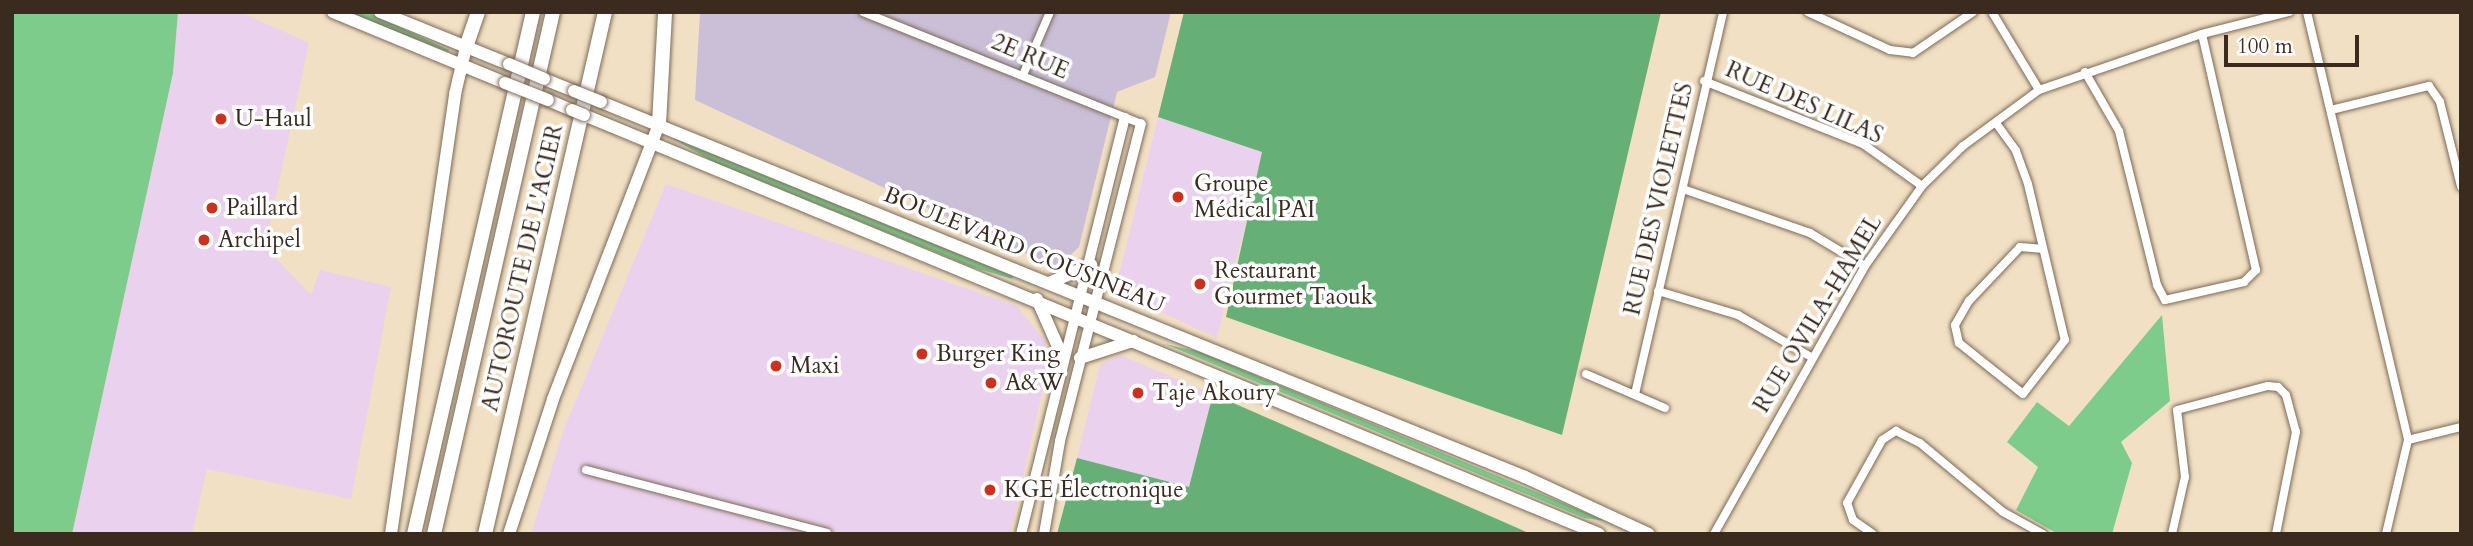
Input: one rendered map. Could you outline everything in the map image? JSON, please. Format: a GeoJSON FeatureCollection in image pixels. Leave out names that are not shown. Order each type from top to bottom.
{"type":"FeatureCollection","features":[{"type":"Feature","properties":{"kind":"highway"},"geometry":{"type":"LineString","coordinates":[[466,47],[478,12]]}},
{"type":"Feature","properties":{"kind":"highway"},"geometry":{"type":"LineString","coordinates":[[414,534],[533,12]]}},
{"type":"Feature","properties":{"kind":"highway","name":"AUTOROUTE DE L'ACIER"},"geometry":{"type":"LineString","coordinates":[[433,534],[553,12]]}},
{"type":"Feature","properties":{"kind":"highway","name":"AUTOROUTE DE L'ACIER"},"geometry":{"type":"LineString","coordinates":[[485,534],[605,12]]}},
{"type":"Feature","properties":{"kind":"highway"},"geometry":{"type":"LineString","coordinates":[[660,124],[665,12]]}},
{"type":"Feature","properties":{"kind":"main road","name":"BOULEVARD COUSINEAU"},"geometry":{"type":"LineString","coordinates":[[333,12],[1037,299],[1599,534]]}},
{"type":"Feature","properties":{"kind":"main road","name":"BOULEVARD COUSINEAU"},"geometry":{"type":"LineString","coordinates":[[380,12],[1556,490],[1649,534]]}},
{"type":"Feature","properties":{"kind":"main road"},"geometry":{"type":"LineString","coordinates":[[391,534],[460,64],[466,47]]}},
{"type":"Feature","properties":{"kind":"main road"},"geometry":{"type":"LineString","coordinates":[[509,534],[553,399],[655,144],[660,124]]}},
{"type":"Feature","properties":{"kind":"main road"},"geometry":{"type":"LineString","coordinates":[[1049,283],[1091,265]]}},
{"type":"Feature","properties":{"kind":"main road"},"geometry":{"type":"LineString","coordinates":[[1037,299],[1063,358]]}},
{"type":"Feature","properties":{"kind":"main road"},"geometry":{"type":"LineString","coordinates":[[1080,358],[1133,341]]}},
{"type":"Feature","properties":{"kind":"street","name":"2E RUE"},"geometry":{"type":"LineString","coordinates":[[863,12],[1141,124]]}},
{"type":"Feature","properties":{"kind":"street"},"geometry":{"type":"LineString","coordinates":[[1023,75],[1050,12]]}},
{"type":"Feature","properties":{"kind":"street","name":"RUE DES VIOLETTES"},"geometry":{"type":"LineString","coordinates":[[1634,394],[1683,189],[1704,81],[1723,12]]}},
{"type":"Feature","properties":{"kind":"street"},"geometry":{"type":"LineString","coordinates":[[1808,12],[1890,50],[1913,53],[1973,12]]}},
{"type":"Feature","properties":{"kind":"street"},"geometry":{"type":"LineString","coordinates":[[1992,12],[2039,89]]}},
{"type":"Feature","properties":{"kind":"street","name":"RUE OVILA-HAMEL"},"geometry":{"type":"LineString","coordinates":[[1714,534],[1811,357],[1865,266],[1922,186],[1964,146],[2039,89],[2202,34],[2289,12]]}},
{"type":"Feature","properties":{"kind":"street"},"geometry":{"type":"LineString","coordinates":[[2307,12],[2408,440],[2386,534]]}},
{"type":"Feature","properties":{"kind":"street"},"geometry":{"type":"LineString","coordinates":[[2085,72],[2119,131],[2157,285],[2165,300],[2244,282],[2256,270],[2202,34]]}},
{"type":"Feature","properties":{"kind":"street","name":"RUE DES LILAS"},"geometry":{"type":"LineString","coordinates":[[1704,81],[1863,145],[1922,186]]}},
{"type":"Feature","properties":{"kind":"street"},"geometry":{"type":"LineString","coordinates":[[2331,110],[2428,86],[2440,102],[2461,186]]}},
{"type":"Feature","properties":{"kind":"street"},"geometry":{"type":"LineString","coordinates":[[1021,534],[1063,358],[1091,265],[1125,118]]}},
{"type":"Feature","properties":{"kind":"street"},"geometry":{"type":"LineString","coordinates":[[1996,123],[2016,151],[2028,184],[2041,249],[2065,340],[2023,394],[1959,343],[1955,324],[1969,301],[2020,247],[2041,249]]}},
{"type":"Feature","properties":{"kind":"street"},"geometry":{"type":"LineString","coordinates":[[1044,534],[1047,499],[1080,358],[1097,302],[1141,124]]}},
{"type":"Feature","properties":{"kind":"street"},"geometry":{"type":"LineString","coordinates":[[1683,189],[1810,233],[1865,266]]}},
{"type":"Feature","properties":{"kind":"street"},"geometry":{"type":"LineString","coordinates":[[1658,291],[1738,315],[1811,357]]}},
{"type":"Feature","properties":{"kind":"street"},"geometry":{"type":"LineString","coordinates":[[1586,374],[1665,408]]}},
{"type":"Feature","properties":{"kind":"street"},"geometry":{"type":"LineString","coordinates":[[2172,534],[2185,477],[2177,410],[2268,386],[2278,387],[2286,396],[2296,432],[2276,534]]}},
{"type":"Feature","properties":{"kind":"street"},"geometry":{"type":"LineString","coordinates":[[2408,440],[2461,427]]}},
{"type":"Feature","properties":{"kind":"street"},"geometry":{"type":"LineString","coordinates":[[1873,534],[1853,520],[1847,503],[1882,440],[1896,431],[1920,443],[2003,512],[2043,534]]}},
{"type":"Feature","properties":{"kind":"street"},"geometry":{"type":"LineString","coordinates":[[586,470],[828,534]]}},
{"type":"Feature","properties":{"kind":"shaded area"},"geometry":{"type":"Polygon","coordinates":[[[178,12],[240,12],[309,43],[265,247],[311,295],[320,270],[391,287],[351,499],[207,469],[192,534],[72,534],[173,73],[178,12]]]}},
{"type":"Feature","properties":{"kind":"shaded area"},"geometry":{"type":"Polygon","coordinates":[[[700,12],[1171,12],[1155,77],[1117,92],[1079,247],[1057,268],[695,100],[700,12]]]}},
{"type":"Feature","properties":{"kind":"shaded area"},"geometry":{"type":"Polygon","coordinates":[[[1158,117],[1263,152],[1217,338],[1115,291],[1158,117]]]}},
{"type":"Feature","properties":{"kind":"shaded area"},"geometry":{"type":"Polygon","coordinates":[[[666,184],[1017,306],[1045,341],[1047,371],[1010,534],[531,534],[564,429],[666,184]]]}},
{"type":"Feature","properties":{"kind":"shaded area"},"geometry":{"type":"Polygon","coordinates":[[[1120,355],[1213,394],[1189,487],[1077,458],[1100,365],[1120,355]]]}},
{"type":"Feature","properties":{"kind":"green space"},"geometry":{"type":"Polygon","coordinates":[[[12,12],[178,12],[173,73],[72,534],[12,534],[12,12]]]}},
{"type":"Feature","properties":{"kind":"green space"},"geometry":{"type":"Polygon","coordinates":[[[348,12],[367,12],[449,50],[448,52],[348,12]]]}},
{"type":"Feature","properties":{"kind":"green space"},"geometry":{"type":"Polygon","coordinates":[[[1184,12],[1661,12],[1562,435],[1226,317],[1262,152],[1158,117],[1184,12]]]}},
{"type":"Feature","properties":{"kind":"green space"},"geometry":{"type":"Polygon","coordinates":[[[672,138],[1013,276],[1012,279],[972,267],[712,161],[672,138]]]}},
{"type":"Feature","properties":{"kind":"green space"},"geometry":{"type":"Polygon","coordinates":[[[2162,315],[2170,401],[2121,442],[2132,463],[2112,534],[2058,534],[2016,510],[2038,467],[2007,442],[2037,402],[2069,426],[2162,315]]]}},
{"type":"Feature","properties":{"kind":"green space"},"geometry":{"type":"Polygon","coordinates":[[[1165,344],[1200,352],[1606,521],[1584,518],[1165,344]]]}},
{"type":"Feature","properties":{"kind":"green space"},"geometry":{"type":"Polygon","coordinates":[[[1213,394],[1531,534],[1057,534],[1077,458],[1189,487],[1213,394]]]}},
{"type":"Feature","properties":{"kind":"place","name":"U-Haul"},"geometry":{"type":"Point","coordinates":[221,119]}},
{"type":"Feature","properties":{"kind":"place","name":"Groupe Médical PAI"},"geometry":{"type":"Point","coordinates":[1178,197]}},
{"type":"Feature","properties":{"kind":"place","name":"Paillard"},"geometry":{"type":"Point","coordinates":[212,208]}},
{"type":"Feature","properties":{"kind":"place","name":"Archipel"},"geometry":{"type":"Point","coordinates":[204,240]}},
{"type":"Feature","properties":{"kind":"place","name":"Restaurant Gourmet Taouk"},"geometry":{"type":"Point","coordinates":[1200,284]}},
{"type":"Feature","properties":{"kind":"place","name":"Burger King"},"geometry":{"type":"Point","coordinates":[922,354]}},
{"type":"Feature","properties":{"kind":"place","name":"Maxi"},"geometry":{"type":"Point","coordinates":[776,366]}},
{"type":"Feature","properties":{"kind":"place","name":"A&W"},"geometry":{"type":"Point","coordinates":[991,383]}},
{"type":"Feature","properties":{"kind":"place","name":"Taje Akoury"},"geometry":{"type":"Point","coordinates":[1138,393]}},
{"type":"Feature","properties":{"kind":"place","name":"KGE Électronique"},"geometry":{"type":"Point","coordinates":[990,490]}}]}
